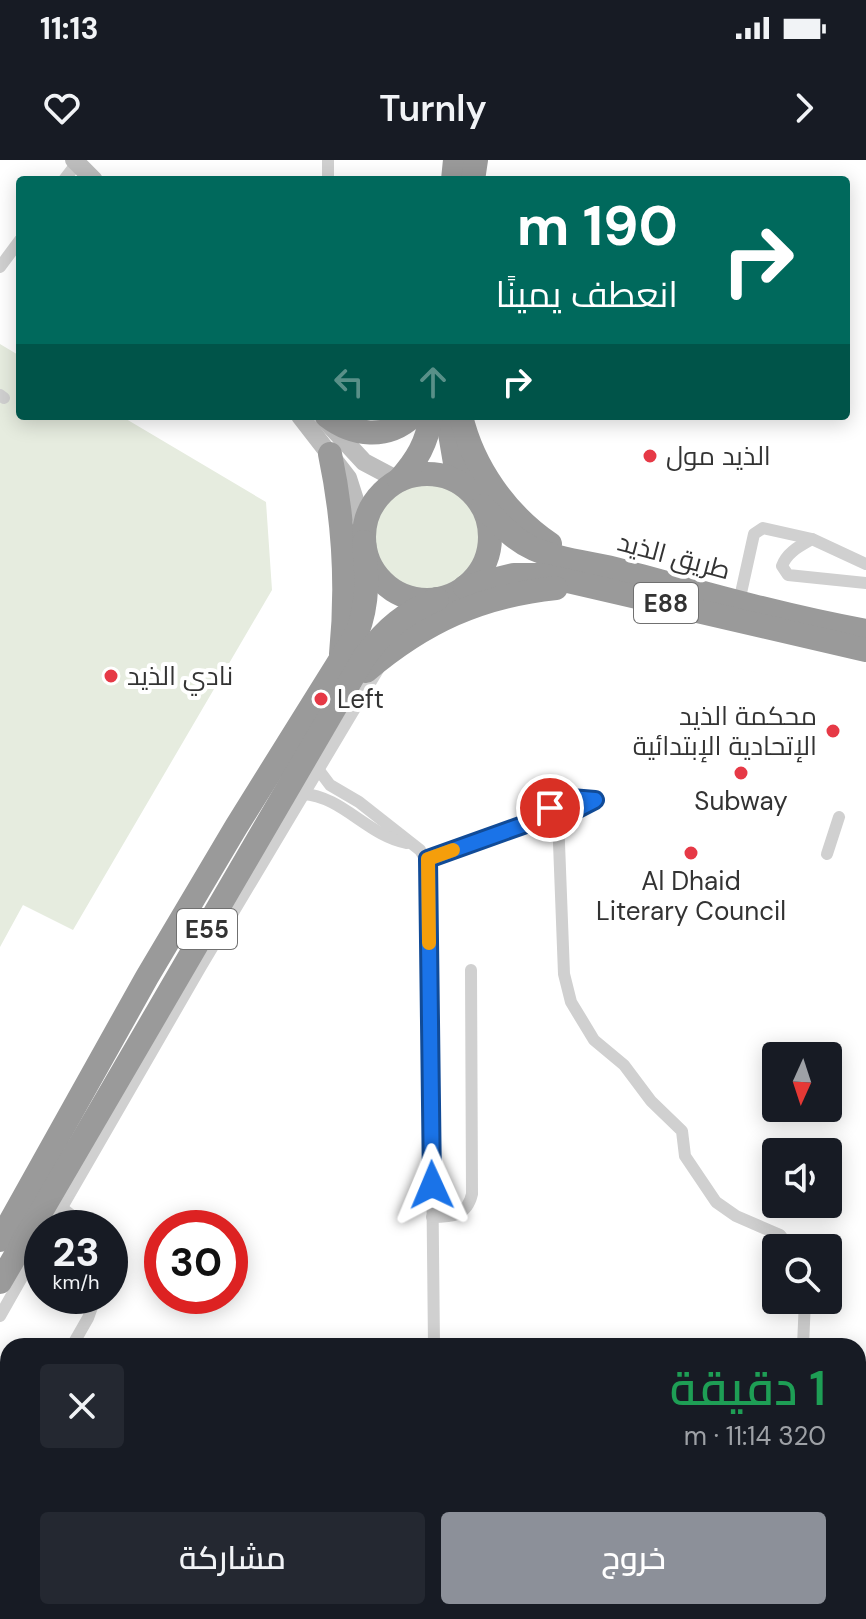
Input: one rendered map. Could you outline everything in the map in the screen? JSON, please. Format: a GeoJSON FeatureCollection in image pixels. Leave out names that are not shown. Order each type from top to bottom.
{"type":"FeatureCollection","features":[{"type":"Feature","properties":{"kind":"highway"},"geometry":{"type":"LineString","coordinates":[[331,420],[350,430],[375,433],[396,428],[407,420]]}},
{"type":"Feature","properties":{"kind":"highway"},"geometry":{"type":"LineString","coordinates":[[430,420],[416,462],[375,500],[364,535],[373,570],[395,591],[416,598],[437,599]]}},
{"type":"Feature","properties":{"kind":"highway"},"geometry":{"type":"LineString","coordinates":[[448,420],[455,463],[476,497],[491,532],[485,563],[465,587]]}},
{"type":"Feature","properties":{"kind":"highway"},"geometry":{"type":"LineString","coordinates":[[462,420],[472,451],[507,505],[547,542],[563,552],[596,564]]}},
{"type":"Feature","properties":{"kind":"highway"},"geometry":{"type":"LineString","coordinates":[[330,454],[343,528],[346,566],[348,685]]}},
{"type":"Feature","properties":{"kind":"highway","name":"E88"},"geometry":{"type":"LineString","coordinates":[[398,480],[412,475],[442,475],[476,497]]}},
{"type":"Feature","properties":{"kind":"highway","name":"طريق الذيد"},"geometry":{"type":"LineString","coordinates":[[476,497],[501,526],[532,548],[559,558],[596,564],[739,602],[866,631]]}},
{"type":"Feature","properties":{"kind":"highway","name":"E55"},"geometry":{"type":"LineString","coordinates":[[0,1240],[147,977],[236,827],[348,685],[366,611],[368,591],[364,535]]}},
{"type":"Feature","properties":{"kind":"highway","name":"طريق الذيد"},"geometry":{"type":"LineString","coordinates":[[465,587],[514,575],[542,575],[866,650]]}},
{"type":"Feature","properties":{"kind":"highway","name":"E88"},"geometry":{"type":"LineString","coordinates":[[437,599],[465,587]]}},
{"type":"Feature","properties":{"kind":"highway"},"geometry":{"type":"LineString","coordinates":[[348,685],[410,637],[464,608],[493,598],[558,588],[610,590]]}},
{"type":"Feature","properties":{"kind":"highway","name":"E55"},"geometry":{"type":"LineString","coordinates":[[0,1282],[365,656],[383,632],[411,611],[437,599]]}},
{"type":"Feature","properties":{"kind":"street"},"geometry":{"type":"LineString","coordinates":[[75,161],[90,176]]}},
{"type":"Feature","properties":{"kind":"street"},"geometry":{"type":"LineString","coordinates":[[0,267],[16,245]]}},
{"type":"Feature","properties":{"kind":"street"},"geometry":{"type":"LineString","coordinates":[[303,420],[348,478],[364,535]]}},
{"type":"Feature","properties":{"kind":"street"},"geometry":{"type":"LineString","coordinates":[[327,420],[364,462],[398,480]]}},
{"type":"Feature","properties":{"kind":"street"},"geometry":{"type":"LineString","coordinates":[[739,602],[754,534],[758,530],[769,528],[812,539],[866,564]]}},
{"type":"Feature","properties":{"kind":"street"},"geometry":{"type":"LineString","coordinates":[[812,539],[784,559],[782,566],[788,575],[866,583]]}},
{"type":"Feature","properties":{"kind":"street"},"geometry":{"type":"LineString","coordinates":[[65,1210],[62,1208],[318,769],[348,685]]}},
{"type":"Feature","properties":{"kind":"street"},"geometry":{"type":"LineString","coordinates":[[318,769],[336,797],[378,832],[410,844],[428,859],[434,1338]]}},
{"type":"Feature","properties":{"kind":"street"},"geometry":{"type":"LineString","coordinates":[[303,794],[336,797]]}},
{"type":"Feature","properties":{"kind":"street"},"geometry":{"type":"LineString","coordinates":[[428,859],[540,819],[574,812],[595,800],[579,797],[564,800],[550,808],[540,819]]}},
{"type":"Feature","properties":{"kind":"street"},"geometry":{"type":"LineString","coordinates":[[558,817],[565,985],[571,1002],[594,1040],[624,1065],[651,1101],[680,1128],[685,1156],[707,1192],[736,1216],[778,1234]]}},
{"type":"Feature","properties":{"kind":"street"},"geometry":{"type":"LineString","coordinates":[[827,854],[839,817]]}},
{"type":"Feature","properties":{"kind":"street"},"geometry":{"type":"LineString","coordinates":[[432,1217],[448,1217],[462,1212],[472,1194],[471,970]]}},
{"type":"Feature","properties":{"kind":"street"},"geometry":{"type":"LineString","coordinates":[[0,1316],[24,1274]]}},
{"type":"Feature","properties":{"kind":"street"},"geometry":{"type":"LineString","coordinates":[[77,1338],[90,1314]]}},
{"type":"Feature","properties":{"kind":"street"},"geometry":{"type":"LineString","coordinates":[[803,1338],[804,1314]]}},
{"type":"Feature","properties":{"kind":"shaded area","name":"نادي الذيد"},"geometry":{"type":"Polygon","coordinates":[[[0,344],[16,354],[16,420],[128,420],[266,502],[272,590],[73,930],[23,905],[0,947],[0,344]]]}},
{"type":"Feature","properties":{"kind":"shaded area"},"geometry":{"type":"Polygon","coordinates":[[[426,483],[446,487],[463,499],[475,516],[479,536],[475,556],[463,573],[446,585],[426,589],[406,585],[389,573],[377,556],[373,536],[377,516],[389,499],[406,487],[426,483]]]}},
{"type":"Feature","properties":{"kind":"slow traffic"},"geometry":{"type":"LineString","coordinates":[[429,943],[428,859],[453,850]]}},
{"type":"Feature","properties":{"kind":"place","name":"الذيد مول"},"geometry":{"type":"Point","coordinates":[650,456]}},
{"type":"Feature","properties":{"kind":"place","name":"نادي الذيد"},"geometry":{"type":"Point","coordinates":[111,676]}},
{"type":"Feature","properties":{"kind":"place","name":"Left"},"geometry":{"type":"Point","coordinates":[321,699]}},
{"type":"Feature","properties":{"kind":"place","name":"محكمة الذيد الإتحادية الإبتدائية"},"geometry":{"type":"Point","coordinates":[833,731]}},
{"type":"Feature","properties":{"kind":"place","name":"Subway"},"geometry":{"type":"Point","coordinates":[741,773]}},
{"type":"Feature","properties":{"kind":"place","name":"Al Dhaid Literary Council"},"geometry":{"type":"Point","coordinates":[691,853]}},
{"type":"Feature","properties":{"kind":"route"},"geometry":{"type":"LineString","coordinates":[[432,1185],[428,859],[540,819],[566,815],[595,800],[571,798],[550,808]]}}]}
